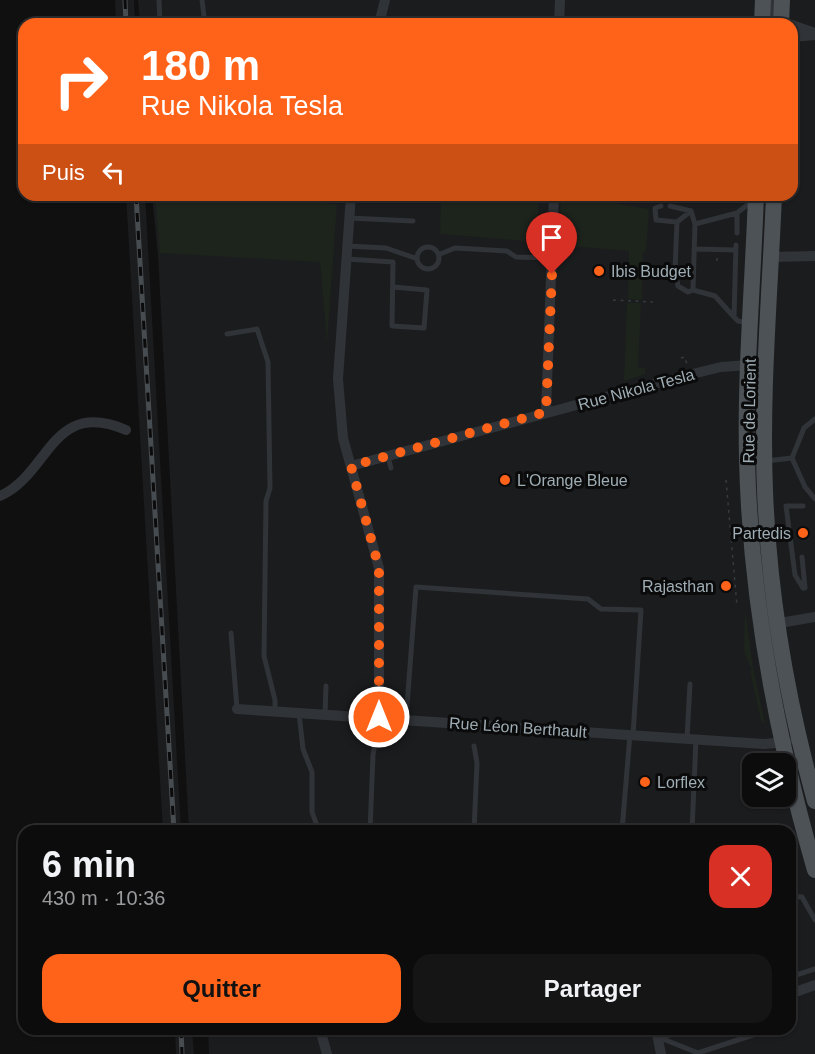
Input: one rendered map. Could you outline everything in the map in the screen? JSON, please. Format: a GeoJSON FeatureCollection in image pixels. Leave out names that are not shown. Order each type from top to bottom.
{"type":"FeatureCollection","features":[{"type":"Feature","properties":{"kind":"main road"},"geometry":{"type":"LineString","coordinates":[[762,18],[763,0]]}},
{"type":"Feature","properties":{"kind":"main road"},"geometry":{"type":"LineString","coordinates":[[778,2],[780,18]]}},
{"type":"Feature","properties":{"kind":"main road","name":"Rue de Lorient"},"geometry":{"type":"LineString","coordinates":[[755,201],[747,470],[781,743],[815,870]]}},
{"type":"Feature","properties":{"kind":"main road","name":"Rue de Lorient"},"geometry":{"type":"LineString","coordinates":[[774,201],[764,461],[770,562],[768,625],[815,801]]}},
{"type":"Feature","properties":{"kind":"street"},"geometry":{"type":"LineString","coordinates":[[380,18],[385,0]]}},
{"type":"Feature","properties":{"kind":"street"},"geometry":{"type":"LineString","coordinates":[[559,18],[560,0]]}},
{"type":"Feature","properties":{"kind":"street"},"geometry":{"type":"LineString","coordinates":[[773,18],[778,2]]}},
{"type":"Feature","properties":{"kind":"street"},"geometry":{"type":"LineString","coordinates":[[778,2],[787,18]]}},
{"type":"Feature","properties":{"kind":"street"},"geometry":{"type":"LineString","coordinates":[[798,28],[815,34]]}},
{"type":"Feature","properties":{"kind":"street"},"geometry":{"type":"LineString","coordinates":[[798,36],[815,34]]}},
{"type":"Feature","properties":{"kind":"street"},"geometry":{"type":"LineString","coordinates":[[350,201],[338,376],[342,429],[379,568],[379,717]]}},
{"type":"Feature","properties":{"kind":"street"},"geometry":{"type":"LineString","coordinates":[[546,412],[554,201]]}},
{"type":"Feature","properties":{"kind":"street"},"geometry":{"type":"LineString","coordinates":[[771,257],[815,256]]}},
{"type":"Feature","properties":{"kind":"street","name":"Rue Nikola Tesla"},"geometry":{"type":"LineString","coordinates":[[351,466],[721,367],[749,365]]}},
{"type":"Feature","properties":{"kind":"street"},"geometry":{"type":"LineString","coordinates":[[0,496],[23,481],[50,444],[73,428],[94,422],[126,430]]}},
{"type":"Feature","properties":{"kind":"street"},"geometry":{"type":"LineString","coordinates":[[768,625],[815,617]]}},
{"type":"Feature","properties":{"kind":"street","name":"Rue Léon Berthault"},"geometry":{"type":"LineString","coordinates":[[237,709],[692,739],[781,743],[799,739]]}},
{"type":"Feature","properties":{"kind":"street"},"geometry":{"type":"LineString","coordinates":[[322,1035],[327,1054]]}},
{"type":"Feature","properties":{"kind":"street"},"geometry":{"type":"LineString","coordinates":[[656,1035],[661,1054]]}},
{"type":"Feature","properties":{"kind":"lane"},"geometry":{"type":"LineString","coordinates":[[159,0],[160,18]]}},
{"type":"Feature","properties":{"kind":"lane"},"geometry":{"type":"LineString","coordinates":[[202,0],[205,18]]}},
{"type":"Feature","properties":{"kind":"lane"},"geometry":{"type":"LineString","coordinates":[[695,224],[737,213],[746,208],[751,201]]}},
{"type":"Feature","properties":{"kind":"lane"},"geometry":{"type":"LineString","coordinates":[[661,206],[656,208],[656,220],[677,222],[691,211]]}},
{"type":"Feature","properties":{"kind":"lane"},"geometry":{"type":"LineString","coordinates":[[670,206],[691,211]]}},
{"type":"Feature","properties":{"kind":"lane"},"geometry":{"type":"LineString","coordinates":[[691,211],[695,224],[693,290]]}},
{"type":"Feature","properties":{"kind":"lane"},"geometry":{"type":"LineString","coordinates":[[737,213],[737,233]]}},
{"type":"Feature","properties":{"kind":"lane"},"geometry":{"type":"LineString","coordinates":[[349,218],[413,221]]}},
{"type":"Feature","properties":{"kind":"lane"},"geometry":{"type":"LineString","coordinates":[[677,222],[677,283],[684,291],[693,290],[715,296],[738,321],[751,323]]}},
{"type":"Feature","properties":{"kind":"lane"},"geometry":{"type":"LineString","coordinates":[[347,246],[386,248],[415,258],[420,266],[431,267],[439,263],[440,254]]}},
{"type":"Feature","properties":{"kind":"lane"},"geometry":{"type":"LineString","coordinates":[[694,249],[736,247],[734,317]]}},
{"type":"Feature","properties":{"kind":"lane"},"geometry":{"type":"LineString","coordinates":[[386,248],[387,261]]}},
{"type":"Feature","properties":{"kind":"lane"},"geometry":{"type":"LineString","coordinates":[[440,254],[455,248],[507,251],[516,257],[553,258]]}},
{"type":"Feature","properties":{"kind":"lane"},"geometry":{"type":"LineString","coordinates":[[415,258],[417,251],[423,249],[433,249],[440,254]]}},
{"type":"Feature","properties":{"kind":"lane"},"geometry":{"type":"LineString","coordinates":[[346,259],[387,261],[394,264],[393,287],[392,326],[424,328],[426,290],[393,287]]}},
{"type":"Feature","properties":{"kind":"lane"},"geometry":{"type":"LineString","coordinates":[[227,334],[257,329],[268,362],[270,488],[266,501],[264,656],[275,700],[275,711]]}},
{"type":"Feature","properties":{"kind":"lane"},"geometry":{"type":"LineString","coordinates":[[815,418],[804,428],[792,458],[804,487],[815,499]]}},
{"type":"Feature","properties":{"kind":"lane"},"geometry":{"type":"LineString","coordinates":[[387,455],[391,468]]}},
{"type":"Feature","properties":{"kind":"lane"},"geometry":{"type":"LineString","coordinates":[[747,470],[764,461],[792,458]]}},
{"type":"Feature","properties":{"kind":"lane"},"geometry":{"type":"LineString","coordinates":[[802,557],[804,588],[795,575],[786,506],[803,506]]}},
{"type":"Feature","properties":{"kind":"lane"},"geometry":{"type":"LineString","coordinates":[[406,719],[416,587],[588,599],[601,609],[641,610],[623,825]]}},
{"type":"Feature","properties":{"kind":"lane"},"geometry":{"type":"LineString","coordinates":[[231,633],[237,709]]}},
{"type":"Feature","properties":{"kind":"lane"},"geometry":{"type":"LineString","coordinates":[[690,684],[692,825]]}},
{"type":"Feature","properties":{"kind":"lane"},"geometry":{"type":"LineString","coordinates":[[324,715],[326,686]]}},
{"type":"Feature","properties":{"kind":"lane"},"geometry":{"type":"LineString","coordinates":[[299,713],[303,749],[312,772],[312,812],[317,825]]}},
{"type":"Feature","properties":{"kind":"lane"},"geometry":{"type":"LineString","coordinates":[[370,825],[373,755],[377,732]]}},
{"type":"Feature","properties":{"kind":"lane"},"geometry":{"type":"LineString","coordinates":[[474,746],[477,763],[474,825]]}},
{"type":"Feature","properties":{"kind":"lane"},"geometry":{"type":"LineString","coordinates":[[796,896],[802,897],[806,901],[815,920]]}},
{"type":"Feature","properties":{"kind":"lane"},"geometry":{"type":"LineString","coordinates":[[796,976],[815,969]]}},
{"type":"Feature","properties":{"kind":"lane"},"geometry":{"type":"LineString","coordinates":[[801,975],[810,987]]}},
{"type":"Feature","properties":{"kind":"lane"},"geometry":{"type":"LineString","coordinates":[[660,1035],[698,1053],[753,1035]]}},
{"type":"Feature","properties":{"kind":"path"},"geometry":{"type":"LineString","coordinates":[[613,300],[653,302]]}},
{"type":"Feature","properties":{"kind":"path"},"geometry":{"type":"LineString","coordinates":[[726,480],[737,606]]}},
{"type":"Feature","properties":{"kind":"shaded area"},"geometry":{"type":"Polygon","coordinates":[[[115,0],[134,0],[135,18],[116,18],[115,0]]]}},
{"type":"Feature","properties":{"kind":"shaded area"},"geometry":{"type":"Polygon","coordinates":[[[138,0],[815,0],[815,1054],[209,1054],[208,1035],[796,1035],[796,825],[189,825],[158,255],[153,201],[798,201],[798,18],[140,18],[138,0]]]}},
{"type":"Feature","properties":{"kind":"shaded area"},"geometry":{"type":"Polygon","coordinates":[[[126,201],[145,201],[181,825],[163,825],[126,201]]]}},
{"type":"Feature","properties":{"kind":"shaded area"},"geometry":{"type":"Polygon","coordinates":[[[156,201],[294,201],[337,204],[327,344],[320,262],[160,253],[156,201]]]}},
{"type":"Feature","properties":{"kind":"shaded area"},"geometry":{"type":"Polygon","coordinates":[[[441,201],[539,201],[537,242],[440,234],[441,201]]]}},
{"type":"Feature","properties":{"kind":"shaded area"},"geometry":{"type":"Polygon","coordinates":[[[561,201],[609,201],[649,209],[646,251],[643,252],[642,300],[628,299],[629,251],[559,245],[561,201]]]}},
{"type":"Feature","properties":{"kind":"shaded area"},"geometry":{"type":"Polygon","coordinates":[[[627,303],[641,303],[638,367],[645,368],[645,374],[624,381],[627,303]]]}},
{"type":"Feature","properties":{"kind":"shaded area"},"geometry":{"type":"Polygon","coordinates":[[[745,610],[753,667],[765,724],[761,720],[750,671],[752,670],[744,652],[745,610]]]}},
{"type":"Feature","properties":{"kind":"shaded area"},"geometry":{"type":"Polygon","coordinates":[[[175,1035],[192,1035],[194,1054],[176,1054],[175,1035]]]}},
{"type":"Feature","properties":{"kind":"railway"},"geometry":{"type":"LineString","coordinates":[[125,0],[126,18]]}},
{"type":"Feature","properties":{"kind":"railway"},"geometry":{"type":"LineString","coordinates":[[136,201],[174,825]]}},
{"type":"Feature","properties":{"kind":"railway"},"geometry":{"type":"LineString","coordinates":[[181,1035],[182,1054]]}},
{"type":"Feature","properties":{"kind":"place","name":"Ibis Budget"},"geometry":{"type":"Point","coordinates":[599,271]}},
{"type":"Feature","properties":{"kind":"place","name":"L'Orange Bleue"},"geometry":{"type":"Point","coordinates":[505,480]}},
{"type":"Feature","properties":{"kind":"place","name":"Partedis"},"geometry":{"type":"Point","coordinates":[803,533]}},
{"type":"Feature","properties":{"kind":"place","name":"Rajasthan"},"geometry":{"type":"Point","coordinates":[726,586]}},
{"type":"Feature","properties":{"kind":"place","name":"Lorflex"},"geometry":{"type":"Point","coordinates":[645,782]}},
{"type":"Feature","properties":{"kind":"route"},"geometry":{"type":"LineString","coordinates":[[379,717],[379,568],[351,466],[546,412],[552,274]]}}]}
